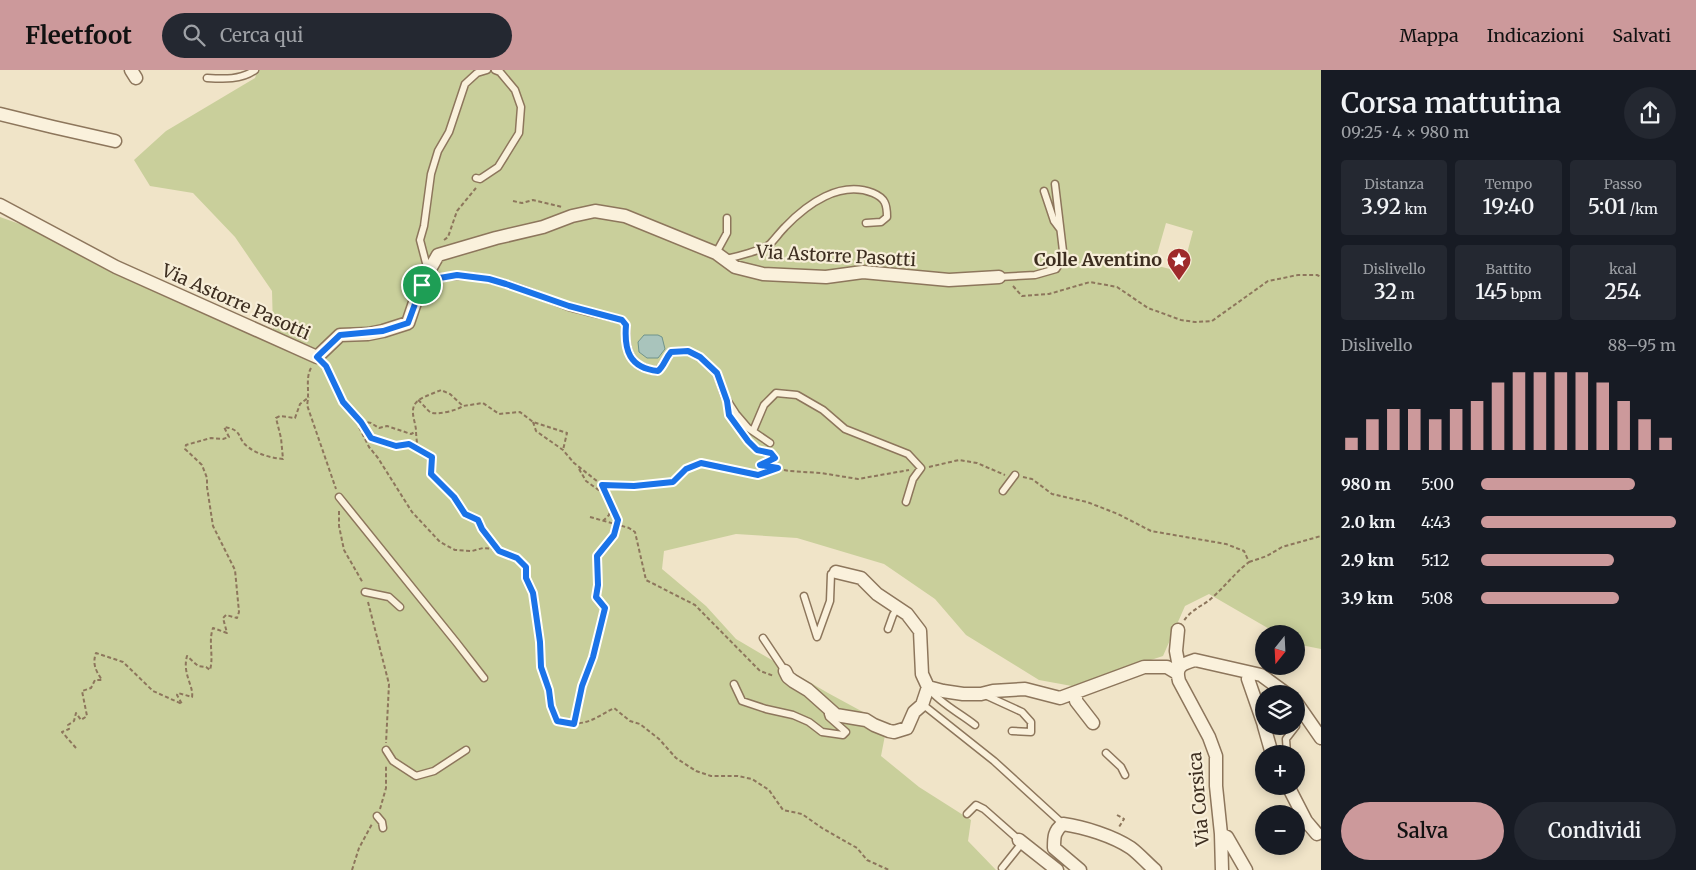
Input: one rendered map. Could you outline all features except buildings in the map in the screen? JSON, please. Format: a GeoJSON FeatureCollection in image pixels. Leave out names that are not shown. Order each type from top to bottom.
{"type":"FeatureCollection","features":[{"type":"Feature","properties":{"kind":"street"},"geometry":{"type":"LineString","coordinates":[[0,114],[115,141]]}},
{"type":"Feature","properties":{"kind":"street","name":"Via Astorre Pasotti"},"geometry":{"type":"LineString","coordinates":[[0,205],[116,267],[317,357],[340,335],[383,331],[408,323],[422,285],[438,255],[595,211],[625,216],[720,256],[735,267],[763,274],[826,277],[863,272],[949,280],[1005,280]]}},
{"type":"Feature","properties":{"kind":"street"},"geometry":{"type":"LineString","coordinates":[[782,674],[808,690],[836,715],[866,720],[874,726],[894,732],[907,728],[914,712],[922,705],[928,687],[922,674],[920,631],[907,614],[877,594],[861,578],[836,572]]}},
{"type":"Feature","properties":{"kind":"street","name":"Via Corsica"},"geometry":{"type":"LineString","coordinates":[[1178,630],[1176,651],[1179,681],[1209,737],[1216,756],[1216,786],[1221,834],[1222,870]]}},
{"type":"Feature","properties":{"kind":"street"},"geometry":{"type":"LineString","coordinates":[[928,687],[943,692],[981,694],[993,691],[1025,689],[1060,698],[1144,667],[1167,667],[1178,670],[1185,663],[1195,660],[1261,674],[1276,685]]}},
{"type":"Feature","properties":{"kind":"street"},"geometry":{"type":"LineString","coordinates":[[1250,673],[1248,679],[1255,699]]}},
{"type":"Feature","properties":{"kind":"street"},"geometry":{"type":"LineString","coordinates":[[1076,693],[1076,701],[1094,723]]}},
{"type":"Feature","properties":{"kind":"street"},"geometry":{"type":"LineString","coordinates":[[1305,715],[1321,738]]}},
{"type":"Feature","properties":{"kind":"street"},"geometry":{"type":"LineString","coordinates":[[1293,795],[1306,821],[1317,834]]}},
{"type":"Feature","properties":{"kind":"street"},"geometry":{"type":"LineString","coordinates":[[1080,870],[1054,848],[1054,837],[1057,828],[1063,824],[1080,826],[1131,848],[1155,870]]}},
{"type":"Feature","properties":{"kind":"street"},"geometry":{"type":"LineString","coordinates":[[1221,834],[1227,837],[1246,870]]}},
{"type":"Feature","properties":{"kind":"street"},"geometry":{"type":"LineString","coordinates":[[1020,841],[1057,870]]}},
{"type":"Feature","properties":{"kind":"lane"},"geometry":{"type":"LineString","coordinates":[[207,78],[241,77],[254,70]]}},
{"type":"Feature","properties":{"kind":"lane"},"geometry":{"type":"LineString","coordinates":[[430,270],[426,263],[420,240],[424,226],[431,174],[438,151],[449,132],[465,84],[477,73],[487,70]]}},
{"type":"Feature","properties":{"kind":"lane"},"geometry":{"type":"LineString","coordinates":[[476,178],[480,179],[498,168],[519,134],[521,107],[515,90],[500,72],[495,70]]}},
{"type":"Feature","properties":{"kind":"lane"},"geometry":{"type":"LineString","coordinates":[[1005,280],[1056,269],[1061,261],[1063,251],[1060,229],[1061,220],[1055,184]]}},
{"type":"Feature","properties":{"kind":"lane"},"geometry":{"type":"LineString","coordinates":[[727,218],[727,233],[720,256],[769,245],[802,210],[827,195],[847,189],[865,190],[880,196],[887,206],[887,217],[881,222],[866,223]]}},
{"type":"Feature","properties":{"kind":"lane"},"geometry":{"type":"LineString","coordinates":[[1044,191],[1054,221],[1060,229]]}},
{"type":"Feature","properties":{"kind":"lane"},"geometry":{"type":"LineString","coordinates":[[422,285],[434,279],[457,275],[489,279],[569,306],[622,320],[626,325],[626,346],[629,356],[640,365],[658,371],[671,352],[688,351],[700,357],[717,373],[727,401],[736,414],[753,431],[770,443]]}},
{"type":"Feature","properties":{"kind":"lane"},"geometry":{"type":"LineString","coordinates":[[753,431],[764,405],[776,393],[797,395],[823,410],[845,429],[908,454],[921,468],[914,479],[906,502]]}},
{"type":"Feature","properties":{"kind":"lane"},"geometry":{"type":"LineString","coordinates":[[1003,492],[1015,475]]}},
{"type":"Feature","properties":{"kind":"lane"},"geometry":{"type":"LineString","coordinates":[[339,496],[484,678]]}},
{"type":"Feature","properties":{"kind":"lane"},"geometry":{"type":"LineString","coordinates":[[804,596],[817,637],[830,601],[831,574],[836,572]]}},
{"type":"Feature","properties":{"kind":"lane"},"geometry":{"type":"LineString","coordinates":[[365,592],[389,597],[400,607]]}},
{"type":"Feature","properties":{"kind":"lane"},"geometry":{"type":"LineString","coordinates":[[888,629],[898,607]]}},
{"type":"Feature","properties":{"kind":"lane"},"geometry":{"type":"LineString","coordinates":[[763,638],[782,674]]}},
{"type":"Feature","properties":{"kind":"lane"},"geometry":{"type":"LineString","coordinates":[[734,684],[742,701],[766,710],[793,715],[809,722],[822,732],[844,735],[846,732],[830,717],[826,706]]}},
{"type":"Feature","properties":{"kind":"lane"},"geometry":{"type":"LineString","coordinates":[[928,687],[939,700],[975,725]]}},
{"type":"Feature","properties":{"kind":"lane"},"geometry":{"type":"LineString","coordinates":[[981,694],[1022,712],[1031,722],[1031,732],[1012,731]]}},
{"type":"Feature","properties":{"kind":"lane"},"geometry":{"type":"LineString","coordinates":[[926,707],[994,761],[1063,824]]}},
{"type":"Feature","properties":{"kind":"lane"},"geometry":{"type":"LineString","coordinates":[[386,750],[393,760],[416,776],[434,771],[466,750]]}},
{"type":"Feature","properties":{"kind":"lane"},"geometry":{"type":"LineString","coordinates":[[1106,753],[1121,767],[1125,775]]}},
{"type":"Feature","properties":{"kind":"lane"},"geometry":{"type":"LineString","coordinates":[[967,814],[976,805],[984,809],[1020,841],[1002,868]]}},
{"type":"Feature","properties":{"kind":"lane"},"geometry":{"type":"LineString","coordinates":[[377,816],[382,822],[383,828]]}},
{"type":"Feature","properties":{"kind":"path"},"geometry":{"type":"LineString","coordinates":[[443,242],[448,237],[457,211],[476,188]]}},
{"type":"Feature","properties":{"kind":"path"},"geometry":{"type":"LineString","coordinates":[[514,201],[534,200],[563,207]]}},
{"type":"Feature","properties":{"kind":"path"},"geometry":{"type":"LineString","coordinates":[[1005,280],[1022,296],[1049,294],[1090,282],[1117,287],[1148,308],[1181,320],[1196,322],[1212,321],[1268,282],[1298,275],[1318,275],[1321,277]]}},
{"type":"Feature","properties":{"kind":"path"},"geometry":{"type":"LineString","coordinates":[[352,870],[358,848],[380,810],[386,788],[389,684],[362,580],[344,550],[339,526],[339,496],[307,405],[309,397],[308,374],[317,357],[326,366],[343,402],[371,438],[396,446],[409,444],[432,457],[431,474],[454,497],[465,514],[478,520],[496,549]]}},
{"type":"Feature","properties":{"kind":"path"},"geometry":{"type":"LineString","coordinates":[[418,450],[412,419],[413,407],[418,400],[441,390],[450,394],[462,406]]}},
{"type":"Feature","properties":{"kind":"path"},"geometry":{"type":"LineString","coordinates":[[76,748],[62,732],[69,729],[68,725],[74,721],[76,713],[81,720],[87,716],[82,691],[91,688],[95,680],[102,680],[94,665],[93,660],[96,653],[123,662],[154,691],[182,704],[177,695],[178,693],[192,698],[193,694],[186,674],[186,656],[198,666],[206,667],[210,670],[212,662],[211,634],[213,628],[227,633],[223,618],[226,615],[237,618],[239,612],[235,570],[213,526],[206,487],[207,478],[202,465],[185,449],[186,445],[211,438],[222,439],[229,437],[224,427],[233,428],[238,432],[246,446],[261,454],[283,459],[281,438],[276,418],[280,416],[295,418],[300,404],[309,397]]}},
{"type":"Feature","properties":{"kind":"path"},"geometry":{"type":"LineString","coordinates":[[418,400],[435,414],[457,411],[462,406],[483,403],[499,414],[520,412],[533,422],[567,433],[564,450]]}},
{"type":"Feature","properties":{"kind":"path"},"geometry":{"type":"LineString","coordinates":[[359,421],[371,423],[379,428],[387,426],[411,434],[415,432]]}},
{"type":"Feature","properties":{"kind":"path"},"geometry":{"type":"LineString","coordinates":[[359,421],[359,427],[369,447],[412,512],[440,542],[455,550],[496,549],[517,558],[526,567],[526,578],[533,593],[540,642],[541,667],[557,721],[574,724],[587,723],[614,708],[630,721],[640,724],[659,739],[676,758],[696,771],[711,776],[738,776],[752,779],[769,790],[783,810],[802,814],[822,828],[858,848],[867,860],[889,870]]}},
{"type":"Feature","properties":{"kind":"path"},"geometry":{"type":"LineString","coordinates":[[533,422],[536,431],[564,450],[578,466],[602,485],[618,520],[614,535],[597,556],[598,585],[596,597],[605,608],[604,617],[593,657],[582,686],[574,724]]}},
{"type":"Feature","properties":{"kind":"path"},"geometry":{"type":"LineString","coordinates":[[743,434],[757,450],[771,453],[775,458],[760,465],[789,471],[821,473],[858,479],[959,460],[977,463],[1005,474],[1032,479],[1052,494],[1087,502],[1118,514],[1151,531],[1226,544],[1244,551],[1248,562]]}},
{"type":"Feature","properties":{"kind":"path"},"geometry":{"type":"LineString","coordinates":[[602,485],[634,486],[673,482],[686,469],[701,463],[758,475],[778,468]]}},
{"type":"Feature","properties":{"kind":"path"},"geometry":{"type":"LineString","coordinates":[[578,466],[586,481],[607,496]]}},
{"type":"Feature","properties":{"kind":"path"},"geometry":{"type":"LineString","coordinates":[[602,521],[609,515],[612,505]]}},
{"type":"Feature","properties":{"kind":"path"},"geometry":{"type":"LineString","coordinates":[[590,517],[629,528],[635,532],[646,580],[695,605],[760,671],[782,674]]}},
{"type":"Feature","properties":{"kind":"path"},"geometry":{"type":"LineString","coordinates":[[1189,613],[1212,598],[1248,562],[1267,556],[1282,548],[1321,536]]}},
{"type":"Feature","properties":{"kind":"path"},"geometry":{"type":"LineString","coordinates":[[1117,815],[1124,819]]}},
{"type":"Feature","properties":{"kind":"green space"},"geometry":{"type":"Polygon","coordinates":[[[258,70],[1321,70],[1321,649],[1305,646],[1305,625],[1262,625],[1209,594],[1185,606],[1163,656],[1072,686],[1039,680],[966,635],[935,599],[884,564],[797,538],[736,534],[664,551],[662,569],[706,606],[736,639],[887,725],[881,756],[919,787],[971,820],[968,841],[996,870],[0,870],[0,217],[70,242],[179,294],[273,329],[272,291],[235,237],[193,193],[150,186],[134,160],[166,131],[255,78],[258,70]],[[1166,223],[1154,265],[1182,272],[1193,231],[1166,223]]]}},
{"type":"Feature","properties":{"kind":"water"},"geometry":{"type":"Polygon","coordinates":[[[644,335],[658,335],[662,337],[665,349],[658,358],[647,358],[639,352],[638,342],[644,335]]]}},
{"type":"Feature","properties":{"kind":"place","name":"Colle Aventino"},"geometry":{"type":"Point","coordinates":[1179,281]}},
{"type":"Feature","properties":{"kind":"route"},"geometry":{"type":"LineString","coordinates":[[457,275],[489,279],[584,311],[622,320],[626,325],[625,336],[629,356],[640,365],[651,370],[658,371],[671,352],[688,351],[700,357],[717,373],[727,401],[729,415],[748,441],[757,450],[771,453],[775,458],[760,465],[778,468],[758,475],[701,463],[686,469],[673,482],[634,486],[602,485],[618,520],[614,535],[597,556],[598,585],[596,597],[605,608],[604,617],[593,657],[582,686],[574,724],[557,721],[551,706],[549,690],[541,667],[540,642],[533,593],[526,578],[526,567],[517,558],[499,551],[492,544],[478,520],[465,514],[454,497],[431,474],[432,457],[409,444],[396,446],[371,438],[361,422],[343,402],[326,366],[317,357],[340,335],[368,334],[408,323],[422,285],[434,279],[457,275]]}}]}
